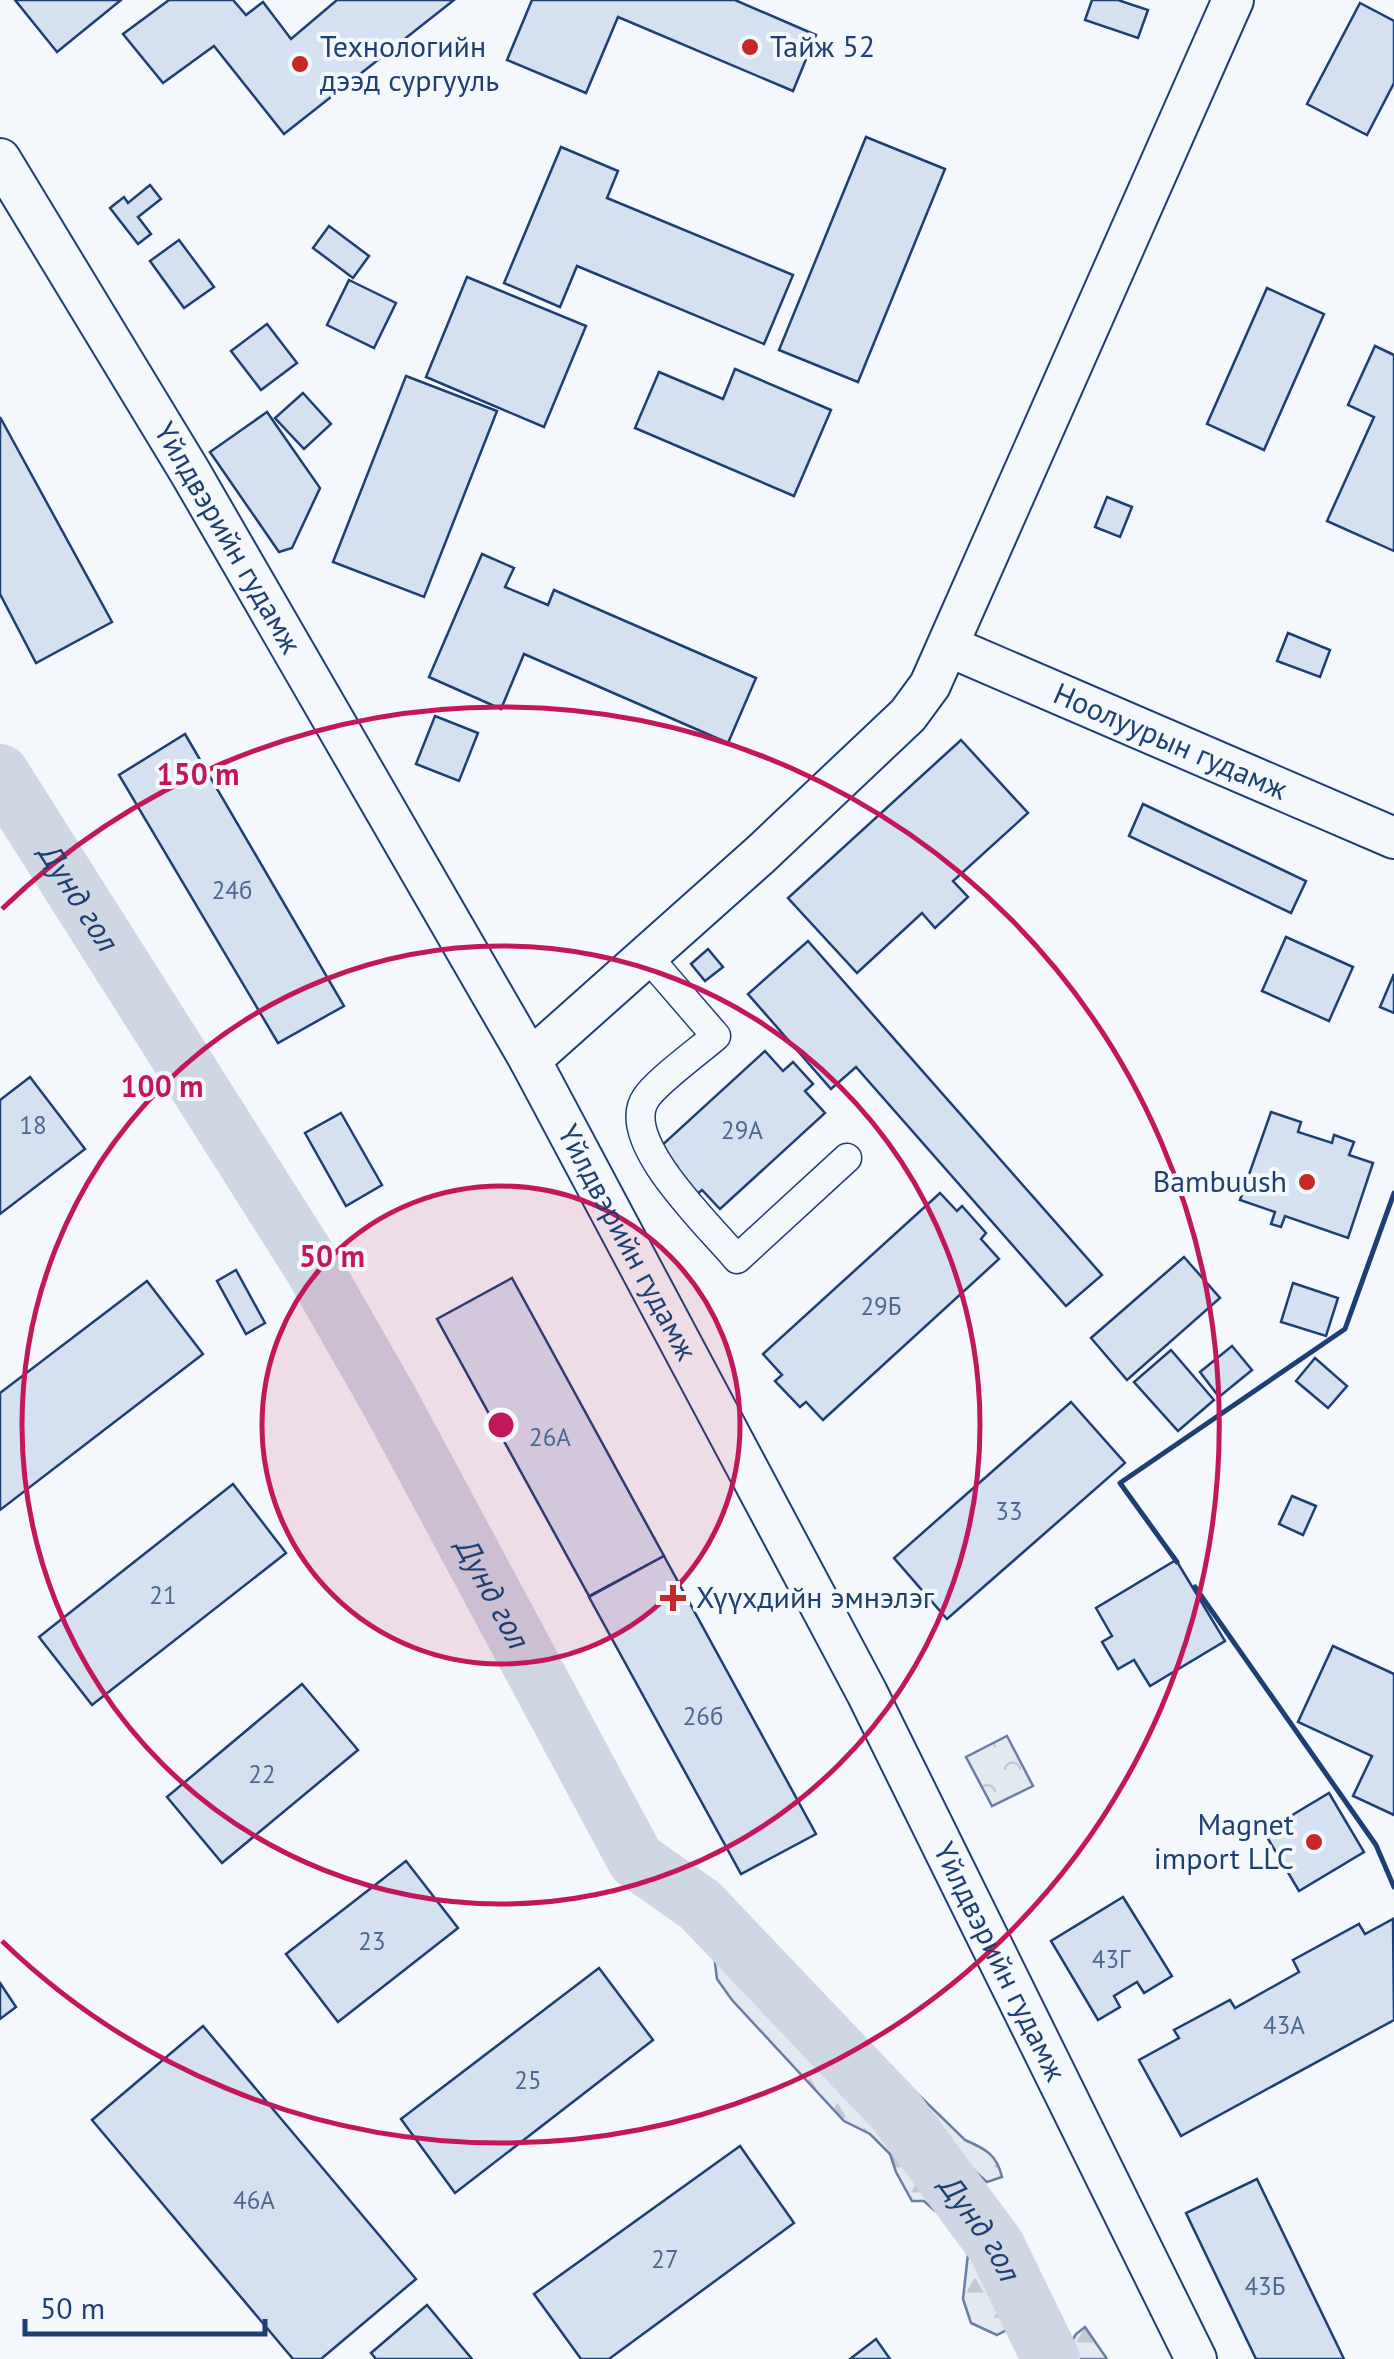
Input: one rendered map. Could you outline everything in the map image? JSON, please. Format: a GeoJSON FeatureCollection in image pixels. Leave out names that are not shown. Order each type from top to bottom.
{"type":"FeatureCollection","features":[{"type":"Feature","properties":{"kind":"main road"},"geometry":{"type":"LineString","coordinates":[[530,1060],[908,715],[930,685],[1234,0]]}},
{"type":"Feature","properties":{"kind":"main road","name":"Yйлдвэрийн гудамж"},"geometry":{"type":"LineString","coordinates":[[0,159],[190,472],[530,1060],[867,1692],[1196,2359]]}},
{"type":"Feature","properties":{"kind":"main road","name":"Ноолуурын гудамж"},"geometry":{"type":"LineString","coordinates":[[948,646],[1394,838]]}},
{"type":"Feature","properties":{"kind":"street"},"geometry":{"type":"LineString","coordinates":[[647,956],[716,1036],[645,1098],[638,1124],[654,1161],[738,1259],[847,1158]]}},
{"type":"Feature","properties":{"kind":"green space"},"geometry":{"type":"Polygon","coordinates":[[[1007,1736],[1033,1786],[992,1806],[966,1757],[1007,1736]]]}},
{"type":"Feature","properties":{"kind":"green space"},"geometry":{"type":"Polygon","coordinates":[[[729,1951],[784,2013],[808,2030],[854,2079],[951,2195],[957,2208],[935,2211],[924,2201],[912,2201],[890,2154],[870,2134],[844,2121],[732,2000],[717,1979],[714,1955],[729,1951]]]}},
{"type":"Feature","properties":{"kind":"green space"},"geometry":{"type":"Polygon","coordinates":[[[768,1961],[817,1996],[965,2140],[990,2154],[1002,2177],[987,2182],[913,2117],[768,1961]]]}},
{"type":"Feature","properties":{"kind":"green space"},"geometry":{"type":"Polygon","coordinates":[[[977,2247],[997,2273],[1012,2305],[1014,2326],[997,2335],[971,2323],[963,2299],[968,2254],[977,2247]]]}},
{"type":"Feature","properties":{"kind":"green space"},"geometry":{"type":"Polygon","coordinates":[[[1085,2327],[1107,2359],[1061,2359],[1076,2334],[1085,2327]]]}},
{"type":"Feature","properties":{"kind":"building"},"geometry":{"type":"Polygon","coordinates":[[[15,0],[121,0],[57,52],[15,0]]]}},
{"type":"Feature","properties":{"kind":"building","name":"Технологийн дээд сургууль"},"geometry":{"type":"Polygon","coordinates":[[[169,0],[233,0],[246,15],[263,2],[291,39],[337,0],[454,0],[284,134],[214,46],[163,83],[123,34],[169,0]]]}},
{"type":"Feature","properties":{"kind":"building","name":"Тайж 52"},"geometry":{"type":"Polygon","coordinates":[[[532,0],[735,0],[816,35],[793,91],[618,17],[586,93],[507,60],[532,0]]]}},
{"type":"Feature","properties":{"kind":"building"},"geometry":{"type":"Polygon","coordinates":[[[1092,0],[1118,0],[1148,10],[1138,38],[1085,20],[1092,0]]]}},
{"type":"Feature","properties":{"kind":"building"},"geometry":{"type":"Polygon","coordinates":[[[1360,3],[1394,21],[1394,83],[1367,135],[1307,104],[1360,3]]]}},
{"type":"Feature","properties":{"kind":"building"},"geometry":{"type":"Polygon","coordinates":[[[866,137],[945,169],[858,382],[779,350],[866,137]]]}},
{"type":"Feature","properties":{"kind":"building"},"geometry":{"type":"Polygon","coordinates":[[[561,147],[618,171],[607,198],[793,275],[764,344],[577,266],[560,307],[504,283],[561,147]]]}},
{"type":"Feature","properties":{"kind":"building"},"geometry":{"type":"Polygon","coordinates":[[[150,185],[161,199],[138,217],[151,234],[138,244],[110,208],[124,197],[128,203],[150,185]]]}},
{"type":"Feature","properties":{"kind":"building"},"geometry":{"type":"Polygon","coordinates":[[[329,226],[369,256],[353,278],[313,248],[329,226]]]}},
{"type":"Feature","properties":{"kind":"building"},"geometry":{"type":"Polygon","coordinates":[[[179,240],[214,287],[184,308],[150,261],[179,240]]]}},
{"type":"Feature","properties":{"kind":"building"},"geometry":{"type":"Polygon","coordinates":[[[467,277],[586,326],[544,427],[426,377],[467,277]]]}},
{"type":"Feature","properties":{"kind":"building"},"geometry":{"type":"Polygon","coordinates":[[[349,280],[396,303],[374,348],[327,325],[349,280]]]}},
{"type":"Feature","properties":{"kind":"building"},"geometry":{"type":"Polygon","coordinates":[[[1267,288],[1324,314],[1264,450],[1207,424],[1267,288]]]}},
{"type":"Feature","properties":{"kind":"building"},"geometry":{"type":"Polygon","coordinates":[[[267,324],[297,363],[261,390],[231,351],[267,324]]]}},
{"type":"Feature","properties":{"kind":"building"},"geometry":{"type":"Polygon","coordinates":[[[1375,346],[1394,355],[1394,551],[1327,521],[1374,417],[1348,405],[1375,346]]]}},
{"type":"Feature","properties":{"kind":"building"},"geometry":{"type":"Polygon","coordinates":[[[735,369],[831,410],[794,496],[635,428],[659,372],[723,399],[735,369]]]}},
{"type":"Feature","properties":{"kind":"building"},"geometry":{"type":"Polygon","coordinates":[[[406,376],[497,411],[424,597],[333,562],[406,376]]]}},
{"type":"Feature","properties":{"kind":"building"},"geometry":{"type":"Polygon","coordinates":[[[303,393],[331,424],[304,449],[275,418],[303,393]]]}},
{"type":"Feature","properties":{"kind":"building"},"geometry":{"type":"Polygon","coordinates":[[[267,412],[320,488],[292,548],[279,552],[210,452],[267,412]]]}},
{"type":"Feature","properties":{"kind":"building"},"geometry":{"type":"Polygon","coordinates":[[[0,417],[112,622],[36,663],[0,594],[0,417]]]}},
{"type":"Feature","properties":{"kind":"building"},"geometry":{"type":"Polygon","coordinates":[[[1107,497],[1132,507],[1120,537],[1095,527],[1107,497]]]}},
{"type":"Feature","properties":{"kind":"building"},"geometry":{"type":"Polygon","coordinates":[[[482,554],[514,568],[505,587],[548,605],[554,590],[756,678],[728,743],[524,654],[501,709],[429,677],[482,554]]]}},
{"type":"Feature","properties":{"kind":"building"},"geometry":{"type":"Polygon","coordinates":[[[1288,633],[1330,650],[1320,677],[1277,661],[1288,633]]]}},
{"type":"Feature","properties":{"kind":"building"},"geometry":{"type":"Polygon","coordinates":[[[435,716],[478,733],[459,781],[416,764],[435,716]]]}},
{"type":"Feature","properties":{"kind":"building"},"geometry":{"type":"Polygon","coordinates":[[[185,734],[344,1006],[278,1043],[119,775],[185,734]]]}},
{"type":"Feature","properties":{"kind":"building"},"geometry":{"type":"Polygon","coordinates":[[[961,740],[1028,813],[953,881],[968,897],[935,928],[922,913],[857,973],[788,898],[961,740]]]}},
{"type":"Feature","properties":{"kind":"building"},"geometry":{"type":"Polygon","coordinates":[[[1143,804],[1306,881],[1291,913],[1129,836],[1143,804]]]}},
{"type":"Feature","properties":{"kind":"building"},"geometry":{"type":"Polygon","coordinates":[[[1286,937],[1353,967],[1329,1021],[1262,991],[1286,937]]]}},
{"type":"Feature","properties":{"kind":"building"},"geometry":{"type":"Polygon","coordinates":[[[808,941],[1102,1275],[1066,1306],[856,1067],[831,1089],[748,994],[808,941]]]}},
{"type":"Feature","properties":{"kind":"building"},"geometry":{"type":"Polygon","coordinates":[[[708,949],[723,967],[705,981],[691,964],[708,949]]]}},
{"type":"Feature","properties":{"kind":"building"},"geometry":{"type":"Polygon","coordinates":[[[1394,974],[1394,1013],[1380,1007],[1394,974]]]}},
{"type":"Feature","properties":{"kind":"building"},"geometry":{"type":"Polygon","coordinates":[[[765,1051],[783,1071],[793,1062],[813,1084],[805,1091],[825,1113],[720,1209],[702,1190],[692,1199],[670,1174],[677,1166],[660,1147],[765,1051]]]}},
{"type":"Feature","properties":{"kind":"building"},"geometry":{"type":"Polygon","coordinates":[[[30,1077],[85,1149],[0,1214],[0,1100],[30,1077]]]}},
{"type":"Feature","properties":{"kind":"building","name":"Bambuush"},"geometry":{"type":"Polygon","coordinates":[[[1271,1112],[1301,1122],[1298,1132],[1332,1143],[1334,1135],[1354,1142],[1349,1155],[1373,1163],[1348,1238],[1285,1216],[1281,1227],[1271,1224],[1275,1212],[1240,1200],[1271,1112]]]}},
{"type":"Feature","properties":{"kind":"building"},"geometry":{"type":"Polygon","coordinates":[[[341,1113],[382,1185],[346,1206],[305,1133],[341,1113]]]}},
{"type":"Feature","properties":{"kind":"building"},"geometry":{"type":"Polygon","coordinates":[[[940,1193],[957,1211],[962,1206],[986,1233],[981,1239],[999,1259],[823,1420],[806,1402],[800,1407],[775,1381],[782,1375],[763,1354],[940,1193]]]}},
{"type":"Feature","properties":{"kind":"building"},"geometry":{"type":"Polygon","coordinates":[[[1184,1257],[1220,1298],[1127,1380],[1091,1338],[1184,1257]]]}},
{"type":"Feature","properties":{"kind":"building"},"geometry":{"type":"Polygon","coordinates":[[[236,1270],[265,1323],[246,1334],[217,1281],[236,1270]]]}},
{"type":"Feature","properties":{"kind":"building"},"geometry":{"type":"Polygon","coordinates":[[[512,1278],[664,1556],[589,1596],[437,1319],[512,1278]]]}},
{"type":"Feature","properties":{"kind":"building"},"geometry":{"type":"Polygon","coordinates":[[[147,1281],[203,1354],[0,1510],[0,1393],[147,1281]]]}},
{"type":"Feature","properties":{"kind":"building"},"geometry":{"type":"Polygon","coordinates":[[[1293,1283],[1338,1298],[1326,1336],[1281,1322],[1293,1283]]]}},
{"type":"Feature","properties":{"kind":"building"},"geometry":{"type":"Polygon","coordinates":[[[1232,1346],[1252,1370],[1219,1397],[1200,1372],[1232,1346]]]}},
{"type":"Feature","properties":{"kind":"building"},"geometry":{"type":"Polygon","coordinates":[[[1171,1350],[1214,1400],[1178,1431],[1134,1382],[1171,1350]]]}},
{"type":"Feature","properties":{"kind":"building"},"geometry":{"type":"Polygon","coordinates":[[[1315,1358],[1347,1386],[1328,1408],[1296,1381],[1315,1358]]]}},
{"type":"Feature","properties":{"kind":"building"},"geometry":{"type":"Polygon","coordinates":[[[1071,1402],[1125,1463],[947,1619],[894,1558],[1071,1402]]]}},
{"type":"Feature","properties":{"kind":"building"},"geometry":{"type":"Polygon","coordinates":[[[233,1484],[286,1553],[92,1705],[39,1637],[233,1484]]]}},
{"type":"Feature","properties":{"kind":"building"},"geometry":{"type":"Polygon","coordinates":[[[1292,1496],[1316,1506],[1303,1535],[1279,1524],[1292,1496]]]}},
{"type":"Feature","properties":{"kind":"building"},"geometry":{"type":"Polygon","coordinates":[[[664,1556],[816,1834],[741,1874],[589,1597],[664,1556]]]}},
{"type":"Feature","properties":{"kind":"building"},"geometry":{"type":"Polygon","coordinates":[[[1176,1560],[1225,1641],[1150,1686],[1134,1660],[1118,1669],[1102,1642],[1112,1636],[1096,1608],[1176,1560]]]}},
{"type":"Feature","properties":{"kind":"building"},"geometry":{"type":"Polygon","coordinates":[[[1333,1646],[1394,1674],[1394,1815],[1353,1796],[1372,1756],[1298,1722],[1333,1646]]]}},
{"type":"Feature","properties":{"kind":"building"},"geometry":{"type":"Polygon","coordinates":[[[302,1684],[358,1750],[222,1863],[167,1797],[302,1684]]]}},
{"type":"Feature","properties":{"kind":"building","name":"Magnet import LLC"},"geometry":{"type":"Polygon","coordinates":[[[1329,1793],[1364,1852],[1299,1891],[1264,1832],[1329,1793]]]}},
{"type":"Feature","properties":{"kind":"building"},"geometry":{"type":"Polygon","coordinates":[[[406,1861],[458,1928],[338,2022],[286,1954],[406,1861]]]}},
{"type":"Feature","properties":{"kind":"building"},"geometry":{"type":"Polygon","coordinates":[[[1123,1897],[1172,1976],[1144,1993],[1137,1982],[1114,1996],[1120,2007],[1098,2020],[1051,1941],[1123,1897]]]}},
{"type":"Feature","properties":{"kind":"building"},"geometry":{"type":"Polygon","coordinates":[[[1393,1919],[1394,2020],[1181,2136],[1139,2060],[1179,2038],[1174,2030],[1230,2000],[1235,2008],[1299,1972],[1293,1960],[1359,1924],[1365,1934],[1393,1919]]]}},
{"type":"Feature","properties":{"kind":"building"},"geometry":{"type":"Polygon","coordinates":[[[599,1968],[653,2040],[455,2193],[401,2119],[599,1968]]]}},
{"type":"Feature","properties":{"kind":"building"},"geometry":{"type":"Polygon","coordinates":[[[0,1983],[16,2007],[0,2019],[0,1983]]]}},
{"type":"Feature","properties":{"kind":"building"},"geometry":{"type":"Polygon","coordinates":[[[203,2026],[416,2279],[321,2359],[293,2359],[92,2120],[203,2026]]]}},
{"type":"Feature","properties":{"kind":"building"},"geometry":{"type":"Polygon","coordinates":[[[740,2146],[794,2223],[609,2359],[581,2359],[534,2294],[740,2146]]]}},
{"type":"Feature","properties":{"kind":"building"},"geometry":{"type":"Polygon","coordinates":[[[1257,2179],[1344,2359],[1256,2359],[1186,2213],[1257,2179]]]}},
{"type":"Feature","properties":{"kind":"building"},"geometry":{"type":"Polygon","coordinates":[[[427,2305],[472,2359],[376,2359],[371,2353],[427,2305]]]}},
{"type":"Feature","properties":{"kind":"building"},"geometry":{"type":"Polygon","coordinates":[[[876,2339],[890,2359],[850,2359],[876,2339]]]}},
{"type":"Feature","properties":{"kind":"waterway","name":"Дунд гол"},"geometry":{"type":"LineString","coordinates":[[0,773],[314,1269],[390,1402],[636,1860],[700,1905],[896,2111],[996,2246],[1051,2359]]}},
{"type":"Feature","properties":{"kind":"wall"},"geometry":{"type":"LineString","coordinates":[[1177,1562],[1120,1483],[1345,1329],[1394,1193]]}},
{"type":"Feature","properties":{"kind":"wall"},"geometry":{"type":"LineString","coordinates":[[1195,1587],[1376,1845],[1394,1887]]}},
{"type":"Feature","properties":{"kind":"place","name":"Тайж 52"},"geometry":{"type":"Point","coordinates":[750,47]}},
{"type":"Feature","properties":{"kind":"place","name":"Технологийн дээд сургууль"},"geometry":{"type":"Point","coordinates":[300,64]}},
{"type":"Feature","properties":{"kind":"place","name":"Bambuush"},"geometry":{"type":"Point","coordinates":[1307,1182]}},
{"type":"Feature","properties":{"kind":"place","name":"Хүүхдийн эмнэлэг"},"geometry":{"type":"Point","coordinates":[673,1598]}},
{"type":"Feature","properties":{"kind":"place","name":"Magnet import LLC"},"geometry":{"type":"Point","coordinates":[1314,1842]}}]}
